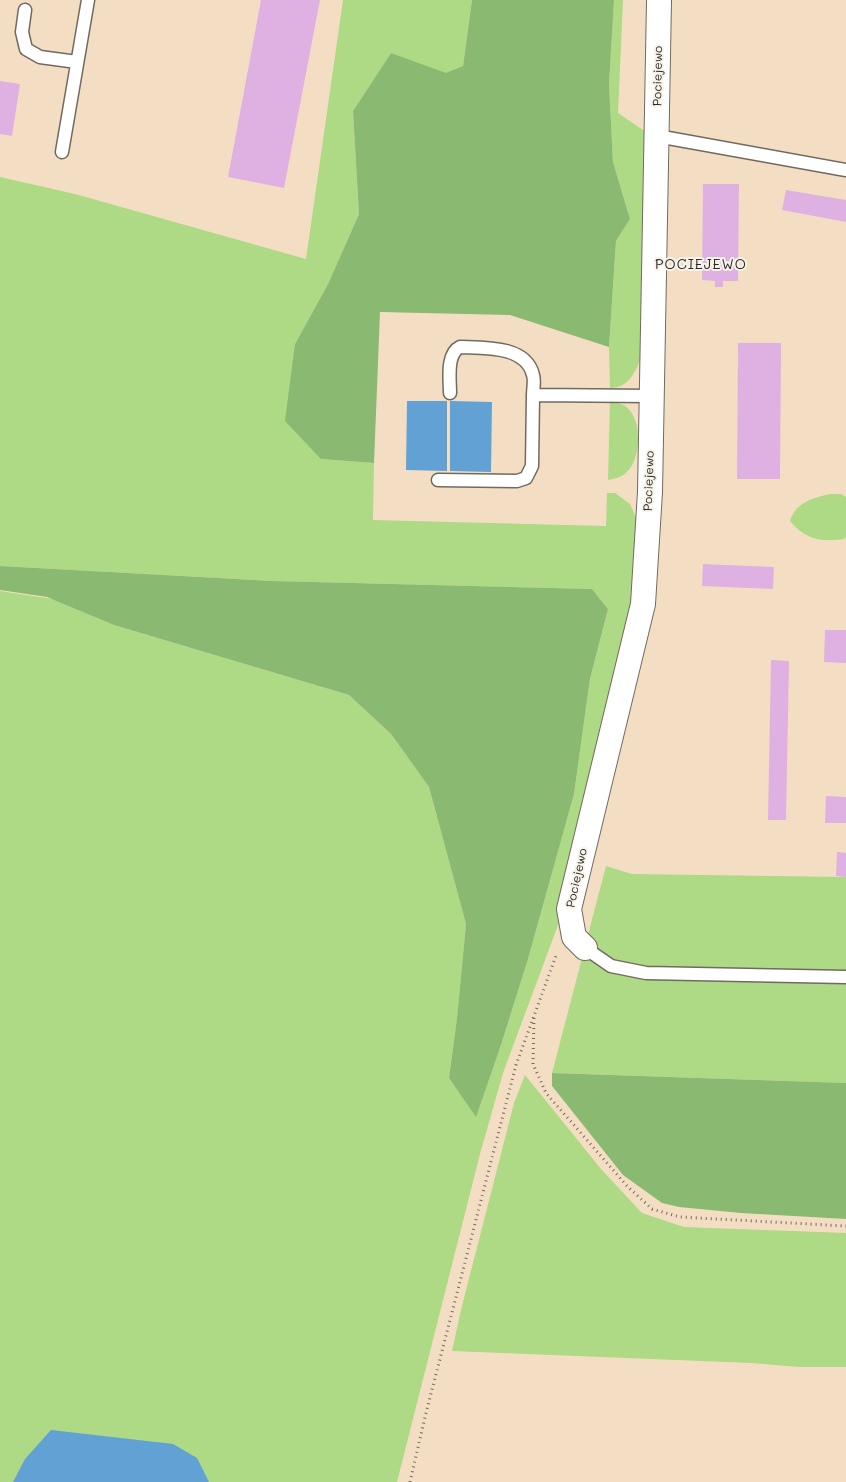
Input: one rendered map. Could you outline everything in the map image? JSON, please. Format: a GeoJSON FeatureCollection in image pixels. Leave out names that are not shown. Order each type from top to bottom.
{"type":"FeatureCollection","features":[{"type":"Feature","properties":{"kind":"street","name":"Pociejewo"},"geometry":{"type":"LineString","coordinates":[[585,948],[574,937],[569,909],[643,604],[650,492],[659,0]]}},
{"type":"Feature","properties":{"kind":"lane"},"geometry":{"type":"LineString","coordinates":[[62,152],[88,0]]}},
{"type":"Feature","properties":{"kind":"lane"},"geometry":{"type":"LineString","coordinates":[[25,10],[22,32],[26,49],[40,57],[77,62]]}},
{"type":"Feature","properties":{"kind":"lane"},"geometry":{"type":"LineString","coordinates":[[656,136],[846,170]]}},
{"type":"Feature","properties":{"kind":"lane"},"geometry":{"type":"LineString","coordinates":[[438,480],[517,481],[526,478],[532,466],[533,375],[526,361],[503,349],[460,347],[454,350],[451,356],[450,393]]}},
{"type":"Feature","properties":{"kind":"lane"},"geometry":{"type":"LineString","coordinates":[[533,395],[652,396]]}},
{"type":"Feature","properties":{"kind":"lane"},"geometry":{"type":"LineString","coordinates":[[585,948],[611,966],[646,973],[846,978]]}},
{"type":"Feature","properties":{"kind":"path"},"geometry":{"type":"LineString","coordinates":[[410,1482],[516,1065],[558,952]]}},
{"type":"Feature","properties":{"kind":"path"},"geometry":{"type":"LineString","coordinates":[[534,1015],[533,1064],[546,1093],[627,1186],[652,1208],[680,1217],[846,1226]]}},
{"type":"Feature","properties":{"kind":"green space"},"geometry":{"type":"Polygon","coordinates":[[[343,0],[472,0],[463,66],[446,74],[391,53],[353,111],[359,214],[328,284],[295,344],[321,459],[374,463],[373,520],[606,526],[607,493],[615,493],[630,504],[637,520],[634,587],[627,626],[574,835],[562,896],[561,917],[503,1073],[480,1154],[397,1482],[0,1482],[0,591],[53,599],[114,625],[349,695],[391,734],[429,787],[466,924],[449,1078],[476,1116],[528,959],[574,794],[590,679],[608,609],[592,589],[273,581],[0,566],[0,177],[75,194],[306,259],[343,0]]]}},
{"type":"Feature","properties":{"kind":"green space"},"geometry":{"type":"Polygon","coordinates":[[[472,0],[614,0],[609,84],[613,162],[630,219],[616,241],[609,347],[510,315],[380,312],[374,463],[321,459],[285,421],[295,344],[328,284],[359,214],[353,111],[391,53],[446,73],[463,66],[472,0]]]}},
{"type":"Feature","properties":{"kind":"green space"},"geometry":{"type":"Polygon","coordinates":[[[614,0],[623,0],[618,113],[646,132],[641,358],[630,379],[622,385],[610,388],[609,347],[616,241],[630,219],[613,162],[609,84],[614,0]]]}},
{"type":"Feature","properties":{"kind":"green space"},"geometry":{"type":"Polygon","coordinates":[[[610,402],[623,405],[631,412],[635,420],[638,439],[635,458],[631,467],[622,476],[608,480],[610,402]]]}},
{"type":"Feature","properties":{"kind":"green space"},"geometry":{"type":"Polygon","coordinates":[[[830,494],[841,494],[846,497],[846,537],[844,539],[821,540],[808,536],[790,521],[796,509],[801,505],[811,499],[830,494]]]}},
{"type":"Feature","properties":{"kind":"green space"},"geometry":{"type":"Polygon","coordinates":[[[0,566],[273,581],[592,589],[608,609],[590,679],[574,794],[528,959],[476,1117],[449,1078],[466,924],[429,787],[391,734],[349,695],[114,625],[47,597],[0,590],[0,566]]]}},
{"type":"Feature","properties":{"kind":"green space"},"geometry":{"type":"Polygon","coordinates":[[[606,866],[632,874],[846,877],[846,1083],[552,1073],[606,866]]]}},
{"type":"Feature","properties":{"kind":"green space"},"geometry":{"type":"Polygon","coordinates":[[[552,1073],[846,1083],[846,1219],[741,1213],[679,1207],[662,1203],[623,1175],[552,1086],[552,1073]]]}},
{"type":"Feature","properties":{"kind":"green space"},"geometry":{"type":"Polygon","coordinates":[[[525,1075],[601,1169],[642,1213],[684,1227],[846,1233],[846,1367],[799,1367],[751,1363],[452,1351],[514,1103],[525,1075]]]}},
{"type":"Feature","properties":{"kind":"water"},"geometry":{"type":"Polygon","coordinates":[[[407,401],[447,401],[447,471],[406,470],[407,401]]]}},
{"type":"Feature","properties":{"kind":"water"},"geometry":{"type":"Polygon","coordinates":[[[450,401],[492,402],[491,472],[450,471],[450,401]]]}},
{"type":"Feature","properties":{"kind":"water"},"geometry":{"type":"Polygon","coordinates":[[[51,1430],[173,1444],[197,1458],[209,1482],[13,1482],[25,1459],[51,1430]]]}},
{"type":"Feature","properties":{"kind":"building"},"geometry":{"type":"Polygon","coordinates":[[[261,0],[320,0],[284,188],[228,177],[261,0]]]}},
{"type":"Feature","properties":{"kind":"building"},"geometry":{"type":"Polygon","coordinates":[[[0,81],[20,84],[12,136],[0,134],[0,81]]]}},
{"type":"Feature","properties":{"kind":"building"},"geometry":{"type":"Polygon","coordinates":[[[703,184],[739,184],[738,281],[723,281],[723,287],[715,287],[715,281],[702,280],[703,184]]]}},
{"type":"Feature","properties":{"kind":"building"},"geometry":{"type":"Polygon","coordinates":[[[786,190],[846,200],[846,222],[782,210],[786,190]]]}},
{"type":"Feature","properties":{"kind":"building"},"geometry":{"type":"Polygon","coordinates":[[[738,343],[781,343],[780,479],[737,479],[738,343]]]}},
{"type":"Feature","properties":{"kind":"building"},"geometry":{"type":"Polygon","coordinates":[[[703,564],[774,567],[773,589],[702,586],[703,564]]]}},
{"type":"Feature","properties":{"kind":"building"},"geometry":{"type":"Polygon","coordinates":[[[825,630],[846,630],[846,663],[824,662],[825,630]]]}},
{"type":"Feature","properties":{"kind":"building"},"geometry":{"type":"Polygon","coordinates":[[[771,660],[789,661],[786,820],[768,820],[771,660]]]}},
{"type":"Feature","properties":{"kind":"building"},"geometry":{"type":"Polygon","coordinates":[[[826,796],[846,797],[846,823],[825,823],[826,796]]]}},
{"type":"Feature","properties":{"kind":"building"},"geometry":{"type":"Polygon","coordinates":[[[837,852],[846,853],[846,877],[836,876],[837,852]]]}},
{"type":"Feature","properties":{"kind":"district","name":"POCIEJEWO"},"geometry":{"type":"Point","coordinates":[701,265]}}]}
